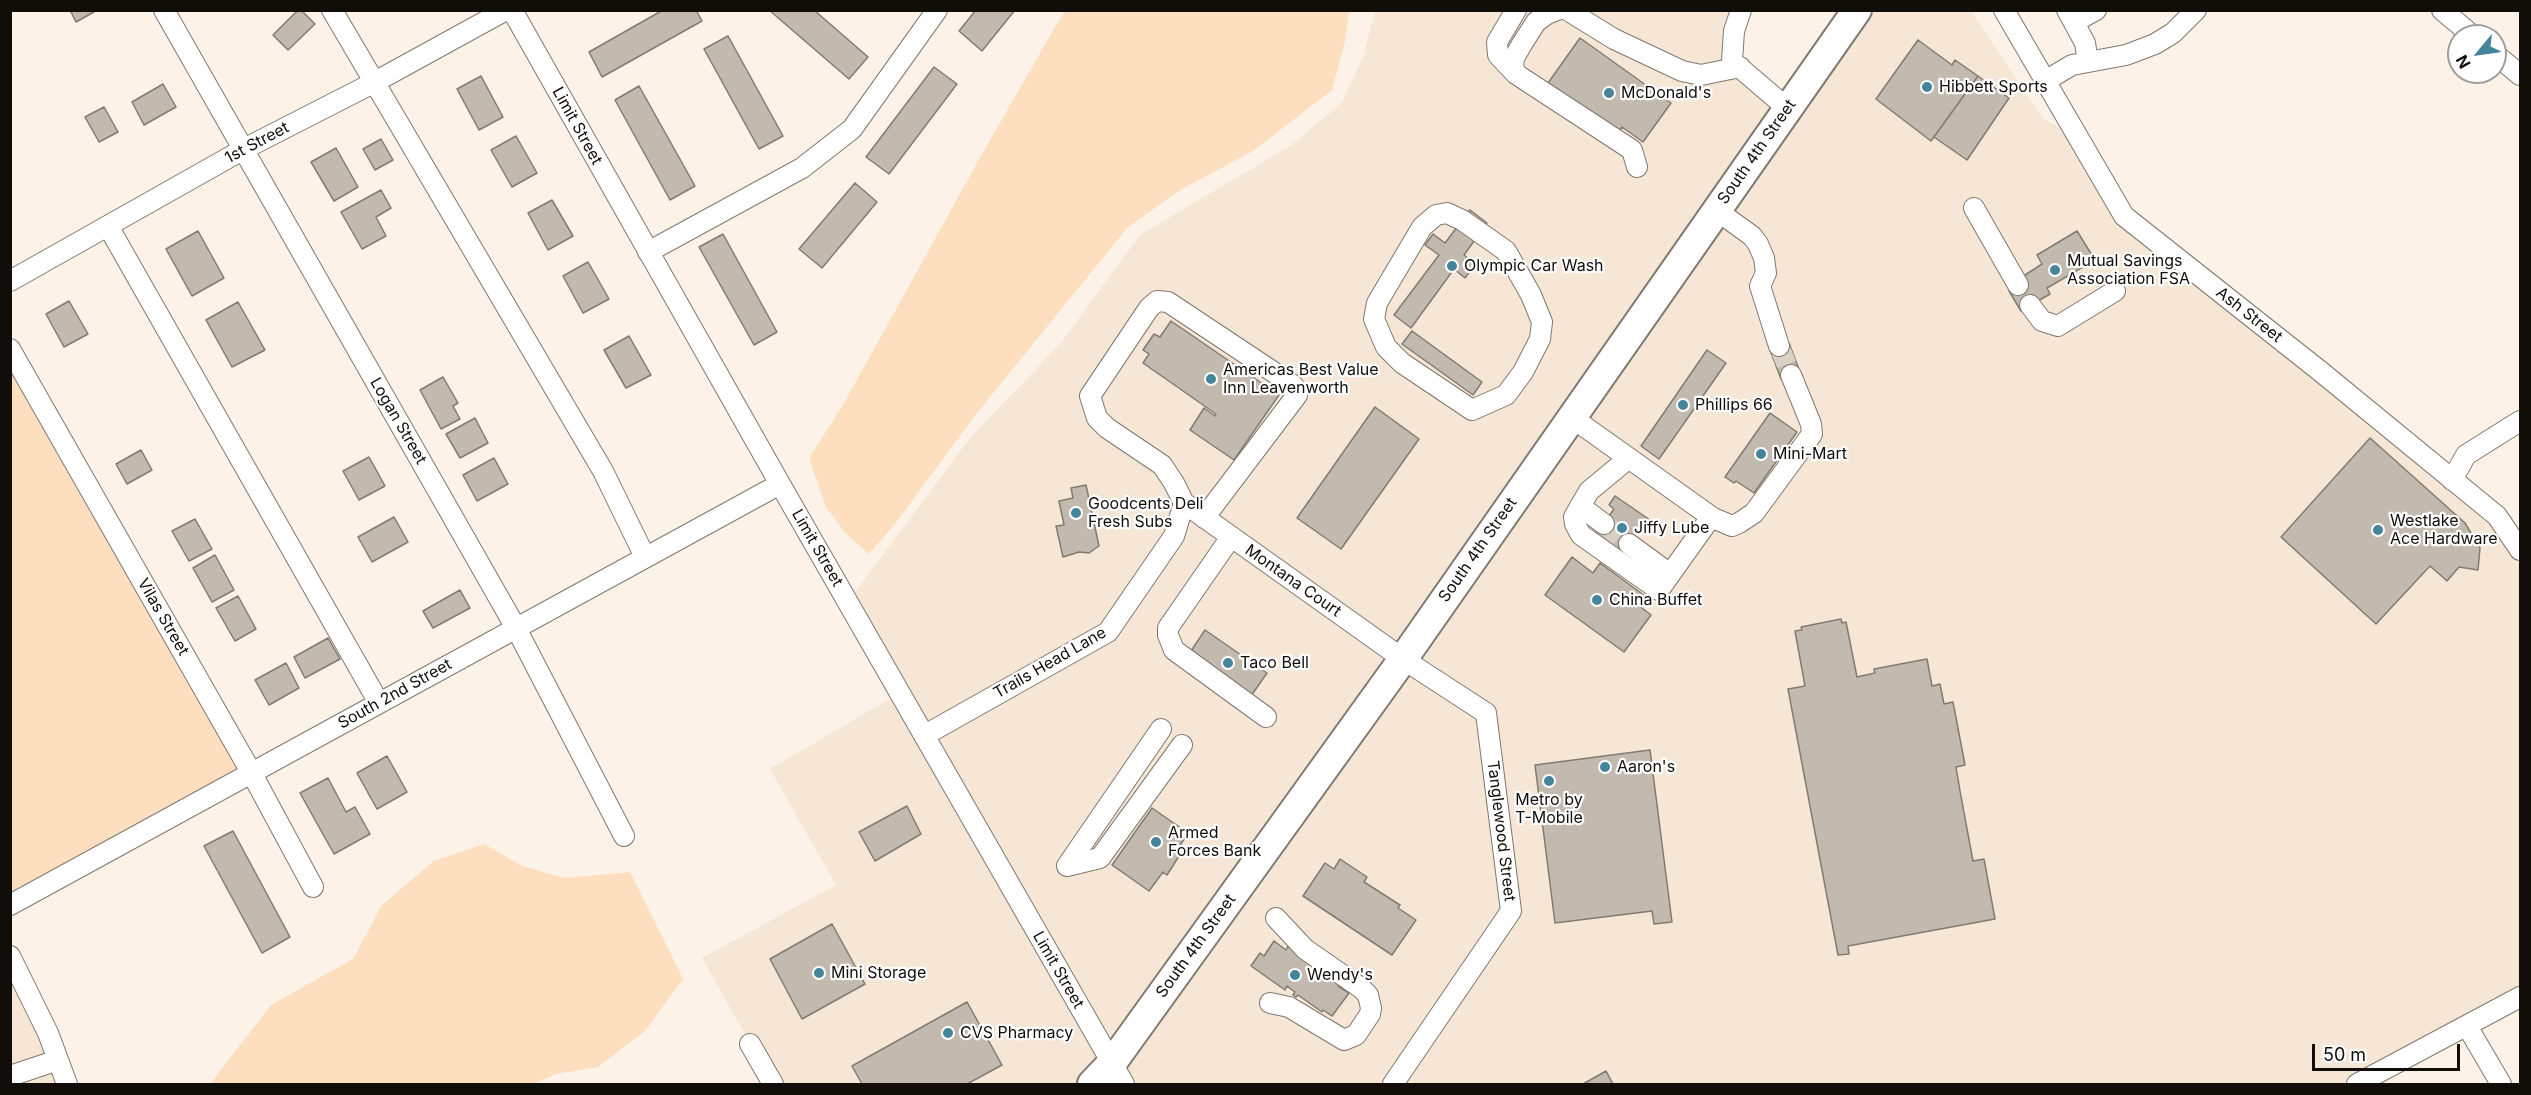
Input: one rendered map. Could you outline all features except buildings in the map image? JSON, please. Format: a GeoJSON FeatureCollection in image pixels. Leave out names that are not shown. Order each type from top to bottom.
{"type":"FeatureCollection","features":[{"type":"Feature","properties":{"kind":"highway","name":"South 4th Street"},"geometry":{"type":"LineString","coordinates":[[1092,1084],[1118,1074],[1571,417],[1857,10]]}},
{"type":"Feature","properties":{"kind":"street","name":"Logan Street"},"geometry":{"type":"LineString","coordinates":[[165,10],[516,628],[624,836]]}},
{"type":"Feature","properties":{"kind":"street"},"geometry":{"type":"LineString","coordinates":[[332,10],[603,471],[645,557]]}},
{"type":"Feature","properties":{"kind":"street","name":"1st Street"},"geometry":{"type":"LineString","coordinates":[[10,281],[244,149],[373,83],[506,10]]}},
{"type":"Feature","properties":{"kind":"street","name":"Limit Street"},"geometry":{"type":"LineString","coordinates":[[512,10],[1118,1074]]}},
{"type":"Feature","properties":{"kind":"street"},"geometry":{"type":"LineString","coordinates":[[648,252],[802,168],[852,129],[937,10]]}},
{"type":"Feature","properties":{"kind":"street"},"geometry":{"type":"LineString","coordinates":[[1516,10],[1497,42],[1498,54],[1516,74],[1632,150],[1637,167]]}},
{"type":"Feature","properties":{"kind":"street"},"geometry":{"type":"LineString","coordinates":[[1516,74],[1513,66],[1514,58],[1536,22],[1557,10]]}},
{"type":"Feature","properties":{"kind":"street"},"geometry":{"type":"LineString","coordinates":[[1567,10],[1614,39],[1682,71],[1701,75],[1740,67]]}},
{"type":"Feature","properties":{"kind":"street"},"geometry":{"type":"LineString","coordinates":[[1589,10],[1614,26],[1689,64],[1701,75]]}},
{"type":"Feature","properties":{"kind":"street"},"geometry":{"type":"LineString","coordinates":[[1741,10],[1734,31],[1732,61],[1787,108]]}},
{"type":"Feature","properties":{"kind":"street","name":"Ash Street"},"geometry":{"type":"LineString","coordinates":[[2004,10],[2124,216],[2320,371],[2497,516],[2520,549]]}},
{"type":"Feature","properties":{"kind":"street"},"geometry":{"type":"LineString","coordinates":[[2088,62],[2085,43],[2071,16],[2096,10]]}},
{"type":"Feature","properties":{"kind":"street"},"geometry":{"type":"LineString","coordinates":[[2442,10],[2459,24]]}},
{"type":"Feature","properties":{"kind":"street"},"geometry":{"type":"LineString","coordinates":[[2045,81],[2072,65],[2126,55],[2155,44],[2189,14]]}},
{"type":"Feature","properties":{"kind":"street"},"geometry":{"type":"LineString","coordinates":[[2507,64],[2520,75]]}},
{"type":"Feature","properties":{"kind":"street"},"geometry":{"type":"LineString","coordinates":[[1974,208],[2018,285]]}},
{"type":"Feature","properties":{"kind":"street"},"geometry":{"type":"LineString","coordinates":[[1716,210],[1752,236],[1761,251],[1766,273],[1760,286],[1779,346]]}},
{"type":"Feature","properties":{"kind":"street"},"geometry":{"type":"LineString","coordinates":[[1447,213],[1462,220],[1506,251],[1518,271],[1542,322],[1540,339],[1523,372],[1506,395],[1472,410],[1402,363],[1386,347],[1374,319],[1377,303],[1422,227],[1436,215],[1447,213]]}},
{"type":"Feature","properties":{"kind":"street"},"geometry":{"type":"LineString","coordinates":[[108,226],[379,703]]}},
{"type":"Feature","properties":{"kind":"street"},"geometry":{"type":"LineString","coordinates":[[2030,306],[2042,321],[2058,326],[2115,291]]}},
{"type":"Feature","properties":{"kind":"street"},"geometry":{"type":"LineString","coordinates":[[1184,503],[1162,465],[1107,428],[1097,418],[1090,396],[1149,308],[1157,301],[1168,302],[1293,385],[1297,395],[1204,518]]}},
{"type":"Feature","properties":{"kind":"street","name":"Vilas Street"},"geometry":{"type":"LineString","coordinates":[[10,349],[251,772],[313,887]]}},
{"type":"Feature","properties":{"kind":"street"},"geometry":{"type":"LineString","coordinates":[[1571,417],[1711,517],[1732,526],[1739,524],[1754,513],[1812,434],[1811,424],[1791,375]]}},
{"type":"Feature","properties":{"kind":"street"},"geometry":{"type":"LineString","coordinates":[[2452,480],[2466,455],[2520,421]]}},
{"type":"Feature","properties":{"kind":"street"},"geometry":{"type":"LineString","coordinates":[[1629,458],[1589,491],[1575,517],[1575,524],[1581,535],[1664,582]]}},
{"type":"Feature","properties":{"kind":"street","name":"South 2nd Street"},"geometry":{"type":"LineString","coordinates":[[10,905],[780,484]]}},
{"type":"Feature","properties":{"kind":"street","name":"Montana Court"},"geometry":{"type":"LineString","coordinates":[[1184,503],[1403,659]]}},
{"type":"Feature","properties":{"kind":"street","name":"Trails Head Lane"},"geometry":{"type":"LineString","coordinates":[[925,735],[1108,632],[1174,536],[1184,503]]}},
{"type":"Feature","properties":{"kind":"street"},"geometry":{"type":"LineString","coordinates":[[1580,506],[1604,524]]}},
{"type":"Feature","properties":{"kind":"street"},"geometry":{"type":"LineString","coordinates":[[1664,582],[1711,517]]}},
{"type":"Feature","properties":{"kind":"street"},"geometry":{"type":"LineString","coordinates":[[1231,537],[1168,628],[1168,635],[1174,650],[1266,717]]}},
{"type":"Feature","properties":{"kind":"street"},"geometry":{"type":"LineString","coordinates":[[1629,544],[1664,582]]}},
{"type":"Feature","properties":{"kind":"street","name":"Tanglewood Street"},"geometry":{"type":"LineString","coordinates":[[1393,1084],[1511,911],[1486,713],[1403,659]]}},
{"type":"Feature","properties":{"kind":"street"},"geometry":{"type":"LineString","coordinates":[[1161,729],[1067,866],[1100,858],[1182,745]]}},
{"type":"Feature","properties":{"kind":"street"},"geometry":{"type":"LineString","coordinates":[[1270,1003],[1289,1007],[1344,1040],[1356,1035],[1370,1014],[1371,1008],[1368,995],[1305,949],[1276,918]]}},
{"type":"Feature","properties":{"kind":"street"},"geometry":{"type":"LineString","coordinates":[[10,956],[48,1033],[67,1084]]}},
{"type":"Feature","properties":{"kind":"street"},"geometry":{"type":"LineString","coordinates":[[2357,1084],[2520,997]]}},
{"type":"Feature","properties":{"kind":"street"},"geometry":{"type":"LineString","coordinates":[[2467,1026],[2501,1084]]}},
{"type":"Feature","properties":{"kind":"street"},"geometry":{"type":"LineString","coordinates":[[750,1044],[773,1084]]}},
{"type":"Feature","properties":{"kind":"street"},"geometry":{"type":"LineString","coordinates":[[10,1076],[58,1060]]}},
{"type":"Feature","properties":{"kind":"shaded area"},"geometry":{"type":"Polygon","coordinates":[[[1065,10],[1349,11],[1345,42],[1332,90],[1253,151],[1182,189],[1128,227],[977,413],[895,524],[869,554],[847,535],[826,507],[809,458],[843,405],[982,154],[1065,10]]]}},
{"type":"Feature","properties":{"kind":"shaded area"},"geometry":{"type":"Polygon","coordinates":[[[1375,11],[1733,11],[1732,61],[1787,108],[1857,11],[1971,11],[2043,119],[2077,136],[2124,216],[2320,371],[2520,550],[2520,997],[2357,1084],[773,1084],[702,958],[836,885],[770,769],[900,693],[848,602],[970,438],[1061,343],[1140,235],[1290,146],[1341,104],[1364,55],[1375,11]]]}},
{"type":"Feature","properties":{"kind":"shaded area"},"geometry":{"type":"Polygon","coordinates":[[[11,349],[251,772],[10,905],[11,349]]]}},
{"type":"Feature","properties":{"kind":"shaded area"},"geometry":{"type":"Polygon","coordinates":[[[484,844],[522,866],[565,878],[630,872],[683,979],[645,1031],[598,1067],[556,1074],[534,1084],[210,1084],[271,1005],[353,959],[382,905],[434,861],[484,844]]]}},
{"type":"Feature","properties":{"kind":"shaded area"},"geometry":{"type":"Polygon","coordinates":[[[10,956],[67,1084],[11,1084],[10,956]]]}},
{"type":"Feature","properties":{"kind":"tunnel"},"geometry":{"type":"LineString","coordinates":[[1779,346],[1791,375]]}},
{"type":"Feature","properties":{"kind":"tunnel"},"geometry":{"type":"LineString","coordinates":[[1604,524],[1629,544]]}},
{"type":"Feature","properties":{"kind":"place","name":"Hibbett Sports"},"geometry":{"type":"Point","coordinates":[1927,87]}},
{"type":"Feature","properties":{"kind":"place","name":"McDonald's"},"geometry":{"type":"Point","coordinates":[1609,93]}},
{"type":"Feature","properties":{"kind":"place","name":"Olympic Car Wash"},"geometry":{"type":"Point","coordinates":[1452,266]}},
{"type":"Feature","properties":{"kind":"place","name":"Mutual Savings Association FSA"},"geometry":{"type":"Point","coordinates":[2055,270]}},
{"type":"Feature","properties":{"kind":"place","name":"Americas Best Value Inn Leavenworth"},"geometry":{"type":"Point","coordinates":[1211,379]}},
{"type":"Feature","properties":{"kind":"place","name":"Phillips 66"},"geometry":{"type":"Point","coordinates":[1683,405]}},
{"type":"Feature","properties":{"kind":"place","name":"Mini-Mart"},"geometry":{"type":"Point","coordinates":[1761,454]}},
{"type":"Feature","properties":{"kind":"place","name":"Goodcents Deli Fresh Subs"},"geometry":{"type":"Point","coordinates":[1076,513]}},
{"type":"Feature","properties":{"kind":"place","name":"Jiffy Lube"},"geometry":{"type":"Point","coordinates":[1622,528]}},
{"type":"Feature","properties":{"kind":"place","name":"Westlake Ace Hardware"},"geometry":{"type":"Point","coordinates":[2378,530]}},
{"type":"Feature","properties":{"kind":"place","name":"China Buffet"},"geometry":{"type":"Point","coordinates":[1597,600]}},
{"type":"Feature","properties":{"kind":"place","name":"Taco Bell"},"geometry":{"type":"Point","coordinates":[1228,663]}},
{"type":"Feature","properties":{"kind":"place","name":"Aaron's"},"geometry":{"type":"Point","coordinates":[1605,767]}},
{"type":"Feature","properties":{"kind":"place","name":"Metro by T-Mobile"},"geometry":{"type":"Point","coordinates":[1549,781]}},
{"type":"Feature","properties":{"kind":"place","name":"Armed Forces Bank"},"geometry":{"type":"Point","coordinates":[1156,842]}},
{"type":"Feature","properties":{"kind":"place","name":"Mini Storage"},"geometry":{"type":"Point","coordinates":[819,973]}},
{"type":"Feature","properties":{"kind":"place","name":"Wendy's"},"geometry":{"type":"Point","coordinates":[1295,975]}},
{"type":"Feature","properties":{"kind":"place","name":"CVS Pharmacy"},"geometry":{"type":"Point","coordinates":[948,1033]}}]}
